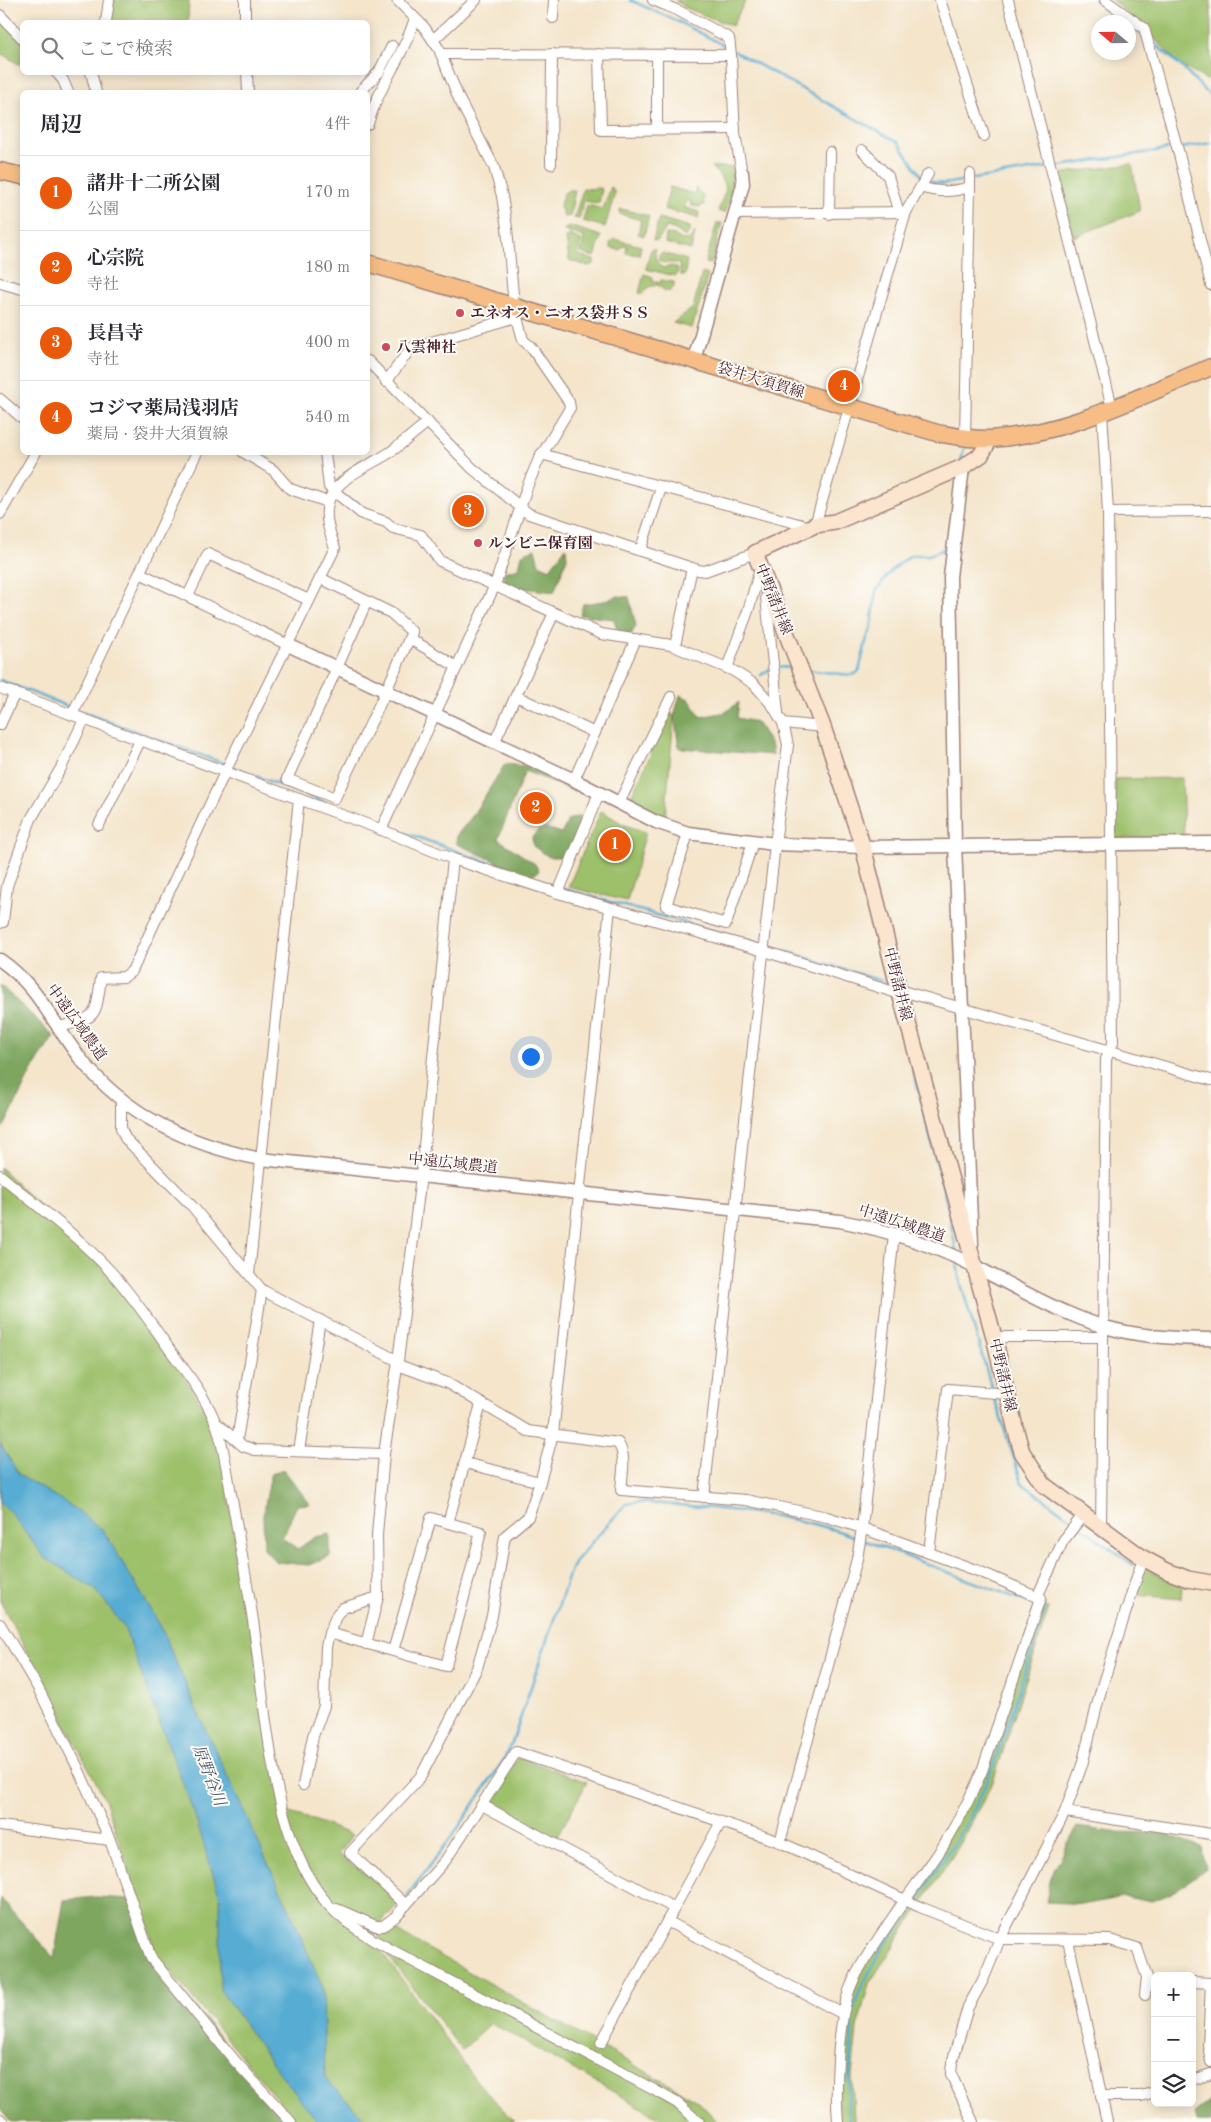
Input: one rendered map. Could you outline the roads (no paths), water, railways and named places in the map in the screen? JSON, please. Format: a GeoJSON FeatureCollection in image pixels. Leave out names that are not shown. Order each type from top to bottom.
{"type":"FeatureCollection","features":[{"type":"Feature","properties":{"kind":"main road"},"geometry":{"type":"LineString","coordinates":[[0,171],[20,176]]}},
{"type":"Feature","properties":{"kind":"main road","name":"袋井大須賀線"},"geometry":{"type":"LineString","coordinates":[[370,264],[515,312],[694,360],[937,433],[965,437],[990,439],[1035,433],[1073,423],[1211,367]]}},
{"type":"Feature","properties":{"kind":"main road","name":"中野諸井線"},"geometry":{"type":"LineString","coordinates":[[990,439],[981,455],[963,467],[835,522],[813,526],[758,559],[823,727],[863,847],[899,992],[994,1337],[1022,1452],[1044,1485],[1143,1558],[1167,1571],[1188,1579],[1211,1583]]}},
{"type":"Feature","properties":{"kind":"street"},"geometry":{"type":"LineString","coordinates":[[107,20],[110,7],[109,0]]}},
{"type":"Feature","properties":{"kind":"street"},"geometry":{"type":"LineString","coordinates":[[245,0],[245,20]]}},
{"type":"Feature","properties":{"kind":"street"},"geometry":{"type":"LineString","coordinates":[[381,830],[495,585],[520,507],[541,454],[570,408],[569,402],[531,347],[523,340],[515,312],[507,228],[494,167],[459,99],[441,54],[433,40],[398,0]]}},
{"type":"Feature","properties":{"kind":"street"},"geometry":{"type":"LineString","coordinates":[[433,40],[476,0]]}},
{"type":"Feature","properties":{"kind":"street"},"geometry":{"type":"LineString","coordinates":[[553,18],[554,0]]}},
{"type":"Feature","properties":{"kind":"street"},"geometry":{"type":"LineString","coordinates":[[653,0],[679,11],[729,38],[731,55],[735,129],[743,184],[694,360]]}},
{"type":"Feature","properties":{"kind":"street"},"geometry":{"type":"LineString","coordinates":[[940,0],[984,136]]}},
{"type":"Feature","properties":{"kind":"street"},"geometry":{"type":"LineString","coordinates":[[1008,0],[1107,409],[1111,1047],[1106,1059],[1101,1528]]}},
{"type":"Feature","properties":{"kind":"street"},"geometry":{"type":"LineString","coordinates":[[1105,0],[1144,28],[1179,154],[1211,285]]}},
{"type":"Feature","properties":{"kind":"street"},"geometry":{"type":"LineString","coordinates":[[0,15],[20,36]]}},
{"type":"Feature","properties":{"kind":"street"},"geometry":{"type":"LineString","coordinates":[[370,109],[411,31],[415,18]]}},
{"type":"Feature","properties":{"kind":"street"},"geometry":{"type":"LineString","coordinates":[[362,90],[379,72],[392,46]]}},
{"type":"Feature","properties":{"kind":"street"},"geometry":{"type":"LineString","coordinates":[[441,54],[731,55]]}},
{"type":"Feature","properties":{"kind":"street"},"geometry":{"type":"LineString","coordinates":[[551,164],[552,54]]}},
{"type":"Feature","properties":{"kind":"street"},"geometry":{"type":"LineString","coordinates":[[599,54],[601,130],[735,129]]}},
{"type":"Feature","properties":{"kind":"street"},"geometry":{"type":"LineString","coordinates":[[657,54],[657,129]]}},
{"type":"Feature","properties":{"kind":"street"},"geometry":{"type":"LineString","coordinates":[[59,75],[67,90]]}},
{"type":"Feature","properties":{"kind":"street"},"geometry":{"type":"LineString","coordinates":[[92,75],[96,90]]}},
{"type":"Feature","properties":{"kind":"street"},"geometry":{"type":"LineString","coordinates":[[247,75],[248,90]]}},
{"type":"Feature","properties":{"kind":"street"},"geometry":{"type":"LineString","coordinates":[[862,150],[888,176],[903,213]]}},
{"type":"Feature","properties":{"kind":"street"},"geometry":{"type":"LineString","coordinates":[[829,214],[830,152]]}},
{"type":"Feature","properties":{"kind":"street"},"geometry":{"type":"LineString","coordinates":[[541,454],[661,488],[813,526],[850,407],[903,213],[928,174]]}},
{"type":"Feature","properties":{"kind":"street"},"geometry":{"type":"LineString","coordinates":[[965,437],[970,174]]}},
{"type":"Feature","properties":{"kind":"street"},"geometry":{"type":"LineString","coordinates":[[921,187],[947,191],[970,187]]}},
{"type":"Feature","properties":{"kind":"street"},"geometry":{"type":"LineString","coordinates":[[735,214],[903,213]]}},
{"type":"Feature","properties":{"kind":"street"},"geometry":{"type":"LineString","coordinates":[[0,283],[20,288]]}},
{"type":"Feature","properties":{"kind":"street"},"geometry":{"type":"LineString","coordinates":[[386,382],[411,348],[515,312]]}},
{"type":"Feature","properties":{"kind":"street"},"geometry":{"type":"LineString","coordinates":[[370,363],[386,382],[472,468],[529,514],[705,571],[758,559],[748,611],[727,668]]}},
{"type":"Feature","properties":{"kind":"street"},"geometry":{"type":"LineString","coordinates":[[0,399],[20,416]]}},
{"type":"Feature","properties":{"kind":"street"},"geometry":{"type":"LineString","coordinates":[[60,1027],[88,1019],[96,1010],[101,978],[124,977],[132,971],[286,644],[334,548],[326,518],[328,502],[334,490],[346,479],[390,452],[428,422]]}},
{"type":"Feature","properties":{"kind":"street"},"geometry":{"type":"LineString","coordinates":[[0,514],[34,455]]}},
{"type":"Feature","properties":{"kind":"street"},"geometry":{"type":"LineString","coordinates":[[72,715],[196,455]]}},
{"type":"Feature","properties":{"kind":"street"},"geometry":{"type":"LineString","coordinates":[[248,455],[273,470],[290,489],[328,502]]}},
{"type":"Feature","properties":{"kind":"street"},"geometry":{"type":"LineString","coordinates":[[325,455],[329,487],[362,514],[386,522],[393,528],[420,535],[440,561],[601,634],[675,646],[727,668],[754,684],[781,719],[823,727]]}},
{"type":"Feature","properties":{"kind":"street"},"geometry":{"type":"LineString","coordinates":[[963,467],[950,577],[955,845],[973,1265]]}},
{"type":"Feature","properties":{"kind":"street"},"geometry":{"type":"LineString","coordinates":[[640,551],[661,488]]}},
{"type":"Feature","properties":{"kind":"street"},"geometry":{"type":"LineString","coordinates":[[1108,512],[1211,511]]}},
{"type":"Feature","properties":{"kind":"street"},"geometry":{"type":"LineString","coordinates":[[188,596],[208,554],[309,600]]}},
{"type":"Feature","properties":{"kind":"street"},"geometry":{"type":"LineString","coordinates":[[675,646],[692,568]]}},
{"type":"Feature","properties":{"kind":"street"},"geometry":{"type":"LineString","coordinates":[[140,573],[574,780],[656,822],[688,833],[775,844],[863,847],[1211,843]]}},
{"type":"Feature","properties":{"kind":"street"},"geometry":{"type":"LineString","coordinates":[[320,578],[392,613],[405,623],[412,632],[335,798],[287,779],[367,601]]}},
{"type":"Feature","properties":{"kind":"street"},"geometry":{"type":"LineString","coordinates":[[704,1497],[775,844],[788,745],[781,719],[766,597],[771,590]]}},
{"type":"Feature","properties":{"kind":"street"},"geometry":{"type":"LineString","coordinates":[[494,743],[554,613]]}},
{"type":"Feature","properties":{"kind":"street"},"geometry":{"type":"LineString","coordinates":[[409,638],[457,667]]}},
{"type":"Feature","properties":{"kind":"street"},"geometry":{"type":"LineString","coordinates":[[574,780],[636,639]]}},
{"type":"Feature","properties":{"kind":"street"},"geometry":{"type":"LineString","coordinates":[[0,688],[300,799],[453,859],[558,894],[764,951],[899,992],[1111,1047],[1211,1080]]}},
{"type":"Feature","properties":{"kind":"street"},"geometry":{"type":"LineString","coordinates":[[0,725],[15,693]]}},
{"type":"Feature","properties":{"kind":"street"},"geometry":{"type":"LineString","coordinates":[[516,696],[595,733]]}},
{"type":"Feature","properties":{"kind":"street"},"geometry":{"type":"LineString","coordinates":[[619,803],[671,697]]}},
{"type":"Feature","properties":{"kind":"street"},"geometry":{"type":"LineString","coordinates":[[0,923],[3,922],[5,912],[7,886],[32,819],[61,768],[84,720]]}},
{"type":"Feature","properties":{"kind":"street"},"geometry":{"type":"LineString","coordinates":[[99,824],[140,741]]}},
{"type":"Feature","properties":{"kind":"street"},"geometry":{"type":"LineString","coordinates":[[558,894],[600,793]]}},
{"type":"Feature","properties":{"kind":"street"},"geometry":{"type":"LineString","coordinates":[[249,1274],[300,799]]}},
{"type":"Feature","properties":{"kind":"street"},"geometry":{"type":"LineString","coordinates":[[688,833],[666,906],[726,924],[752,842]]}},
{"type":"Feature","properties":{"kind":"street"},"geometry":{"type":"LineString","coordinates":[[366,1644],[378,1597],[377,1535],[384,1454],[398,1363],[421,1176],[453,859]]}},
{"type":"Feature","properties":{"kind":"street"},"geometry":{"type":"LineString","coordinates":[[406,1905],[350,1853],[421,1776],[477,1668],[492,1616],[505,1536],[528,1517],[540,1482],[553,1434],[610,908]]}},
{"type":"Feature","properties":{"kind":"street","name":"中遠広域農道"},"geometry":{"type":"LineString","coordinates":[[0,960],[27,982],[60,1027],[78,1056],[121,1100],[182,1137],[225,1152],[261,1159],[840,1221],[894,1234],[973,1265],[998,1280],[1104,1332],[1211,1339]]}},
{"type":"Feature","properties":{"kind":"street"},"geometry":{"type":"LineString","coordinates":[[121,1100],[122,1128],[125,1138],[192,1206],[262,1290],[398,1363],[447,1383],[528,1431],[618,1443],[623,1450],[621,1490],[746,1500],[792,1509],[862,1528],[981,1572],[1040,1598],[974,1790],[954,1828],[932,1863],[857,1972],[849,1991],[843,2014],[836,2098],[838,2122]]}},
{"type":"Feature","properties":{"kind":"street"},"geometry":{"type":"LineString","coordinates":[[0,1175],[84,1245],[111,1272],[146,1316],[198,1389],[216,1422],[250,1605],[275,1774],[285,1820],[304,1868],[322,1897],[343,1920],[373,1940],[656,2091],[677,2103],[699,2122]]}},
{"type":"Feature","properties":{"kind":"street"},"geometry":{"type":"LineString","coordinates":[[780,1842],[854,1569],[862,1528],[894,1234]]}},
{"type":"Feature","properties":{"kind":"street"},"geometry":{"type":"LineString","coordinates":[[236,1440],[262,1290]]}},
{"type":"Feature","properties":{"kind":"street"},"geometry":{"type":"LineString","coordinates":[[300,1451],[320,1320]]}},
{"type":"Feature","properties":{"kind":"street"},"geometry":{"type":"LineString","coordinates":[[994,1337],[1104,1332]]}},
{"type":"Feature","properties":{"kind":"street"},"geometry":{"type":"LineString","coordinates":[[929,1553],[948,1389],[1007,1394]]}},
{"type":"Feature","properties":{"kind":"street"},"geometry":{"type":"LineString","coordinates":[[448,1523],[481,1404]]}},
{"type":"Feature","properties":{"kind":"street"},"geometry":{"type":"LineString","coordinates":[[216,1422],[243,1446],[255,1450],[384,1454]]}},
{"type":"Feature","properties":{"kind":"street"},"geometry":{"type":"LineString","coordinates":[[465,1463],[540,1482]]}},
{"type":"Feature","properties":{"kind":"street"},"geometry":{"type":"LineString","coordinates":[[1037,1597],[1063,1541],[1083,1514]]}},
{"type":"Feature","properties":{"kind":"street"},"geometry":{"type":"LineString","coordinates":[[329,1633],[446,1666],[481,1532],[431,1518],[393,1651]]}},
{"type":"Feature","properties":{"kind":"street"},"geometry":{"type":"LineString","coordinates":[[973,2122],[951,2074],[952,2063],[968,2007],[983,1980],[1000,1939],[1065,1812],[1082,1765],[1102,1686],[1143,1558]]}},
{"type":"Feature","properties":{"kind":"street"},"geometry":{"type":"LineString","coordinates":[[303,1785],[313,1736],[324,1706],[326,1647],[329,1633],[337,1614],[343,1608],[378,1597]]}},
{"type":"Feature","properties":{"kind":"street"},"geometry":{"type":"LineString","coordinates":[[0,1624],[38,1688],[77,1766],[110,1840],[151,1958],[235,2061],[291,2122]]}},
{"type":"Feature","properties":{"kind":"street"},"geometry":{"type":"LineString","coordinates":[[329,1905],[369,1924],[383,1926],[406,1905],[445,1860],[516,1752],[780,1842],[920,1907],[1000,1939],[1110,1940],[1137,1948],[1151,1978],[1145,1995]]}},
{"type":"Feature","properties":{"kind":"street"},"geometry":{"type":"LineString","coordinates":[[482,1805],[674,1908]]}},
{"type":"Feature","properties":{"kind":"street"},"geometry":{"type":"LineString","coordinates":[[1065,1812],[1211,1834]]}},
{"type":"Feature","properties":{"kind":"street"},"geometry":{"type":"LineString","coordinates":[[601,2043],[721,1822]]}},
{"type":"Feature","properties":{"kind":"street"},"geometry":{"type":"LineString","coordinates":[[0,1826],[110,1840]]}},
{"type":"Feature","properties":{"kind":"street"},"geometry":{"type":"LineString","coordinates":[[667,1921],[843,2014]]}},
{"type":"Feature","properties":{"kind":"street"},"geometry":{"type":"LineString","coordinates":[[1068,1940],[1107,2122]]}},
{"type":"Feature","properties":{"kind":"street"},"geometry":{"type":"LineString","coordinates":[[1196,1982],[1211,1983],[1208,2045],[1211,2062]]}},
{"type":"Feature","properties":{"kind":"street"},"geometry":{"type":"LineString","coordinates":[[1196,2079],[1211,2074]]}},
{"type":"Feature","properties":{"kind":"street"},"geometry":{"type":"LineString","coordinates":[[1101,2096],[1141,2096],[1151,2093]]}},
{"type":"Feature","properties":{"kind":"street"},"geometry":{"type":"LineString","coordinates":[[0,2119],[3,2122]]}},
{"type":"Feature","properties":{"kind":"water","name":"原野谷川"},"geometry":{"type":"Polygon","coordinates":[[[0,1443],[19,1475],[65,1502],[103,1530],[160,1625],[197,1711],[287,1904],[323,1988],[325,2078],[368,2122],[318,2122],[275,2067],[220,1990],[220,1897],[194,1813],[124,1627],[96,1590],[44,1557],[11,1513],[0,1502],[0,1443]]]}},
{"type":"Feature","properties":{"kind":"waterway"},"geometry":{"type":"LineString","coordinates":[[630,0],[681,23],[727,47]]}},
{"type":"Feature","properties":{"kind":"waterway"},"geometry":{"type":"LineString","coordinates":[[1094,0],[1115,15]]}},
{"type":"Feature","properties":{"kind":"waterway"},"geometry":{"type":"LineString","coordinates":[[1136,30],[1142,34]]}},
{"type":"Feature","properties":{"kind":"waterway"},"geometry":{"type":"LineString","coordinates":[[1152,42],[1181,66],[1211,97]]}},
{"type":"Feature","properties":{"kind":"waterway"},"geometry":{"type":"LineString","coordinates":[[734,51],[899,143],[922,177]]}},
{"type":"Feature","properties":{"kind":"waterway"},"geometry":{"type":"LineString","coordinates":[[1181,148],[1211,143]]}},
{"type":"Feature","properties":{"kind":"waterway"},"geometry":{"type":"LineString","coordinates":[[1054,167],[1175,148]]}},
{"type":"Feature","properties":{"kind":"waterway"},"geometry":{"type":"LineString","coordinates":[[973,179],[1049,167]]}},
{"type":"Feature","properties":{"kind":"waterway"},"geometry":{"type":"LineString","coordinates":[[926,180],[943,184],[967,180]]}},
{"type":"Feature","properties":{"kind":"waterway"},"geometry":{"type":"LineString","coordinates":[[961,461],[965,444]]}},
{"type":"Feature","properties":{"kind":"waterway"},"geometry":{"type":"LineString","coordinates":[[807,670],[850,675],[859,671],[867,638],[871,630],[876,591],[892,570],[911,555],[929,555],[942,550],[948,542],[949,535]]}},
{"type":"Feature","properties":{"kind":"waterway"},"geometry":{"type":"LineString","coordinates":[[777,667],[794,668]]}},
{"type":"Feature","properties":{"kind":"waterway"},"geometry":{"type":"LineString","coordinates":[[761,675],[770,669]]}},
{"type":"Feature","properties":{"kind":"waterway"},"geometry":{"type":"LineString","coordinates":[[0,680],[72,708]]}},
{"type":"Feature","properties":{"kind":"waterway"},"geometry":{"type":"LineString","coordinates":[[77,710],[225,764]]}},
{"type":"Feature","properties":{"kind":"waterway"},"geometry":{"type":"LineString","coordinates":[[230,766],[381,824]]}},
{"type":"Feature","properties":{"kind":"waterway"},"geometry":{"type":"LineString","coordinates":[[386,826],[558,887]]}},
{"type":"Feature","properties":{"kind":"waterway"},"geometry":{"type":"LineString","coordinates":[[563,889],[762,944]]}},
{"type":"Feature","properties":{"kind":"waterway"},"geometry":{"type":"LineString","coordinates":[[768,946],[891,984]]}},
{"type":"Feature","properties":{"kind":"waterway"},"geometry":{"type":"LineString","coordinates":[[913,1069],[950,1216],[956,1251]]}},
{"type":"Feature","properties":{"kind":"waterway"},"geometry":{"type":"LineString","coordinates":[[957,1262],[959,1277],[992,1389]]}},
{"type":"Feature","properties":{"kind":"waterway"},"geometry":{"type":"LineString","coordinates":[[994,1397],[1022,1483],[1075,1522]]}},
{"type":"Feature","properties":{"kind":"waterway"},"geometry":{"type":"LineString","coordinates":[[407,1896],[456,1831],[503,1761],[512,1743],[571,1569],[576,1560],[626,1504],[638,1502],[693,1506],[777,1516],[831,1529],[858,1538]]}},
{"type":"Feature","properties":{"kind":"waterway"},"geometry":{"type":"LineString","coordinates":[[1080,1526],[1133,1565]]}},
{"type":"Feature","properties":{"kind":"waterway"},"geometry":{"type":"LineString","coordinates":[[863,1540],[1035,1605]]}},
{"type":"Feature","properties":{"kind":"waterway"},"geometry":{"type":"LineString","coordinates":[[916,1902],[972,1814],[988,1778],[1006,1730],[1045,1609],[1040,1607]]}},
{"type":"Feature","properties":{"kind":"waterway"},"geometry":{"type":"LineString","coordinates":[[849,2122],[848,2105],[853,2010],[859,1992],[882,1948],[904,1922],[913,1907]]}},
{"type":"Feature","properties":{"kind":"place","name":"エネオス・ニオス袋井ＳＳ"},"geometry":{"type":"Point","coordinates":[460,313]}},
{"type":"Feature","properties":{"kind":"place","name":"八雲神社"},"geometry":{"type":"Point","coordinates":[386,347]}},
{"type":"Feature","properties":{"kind":"place","name":"コジマ薬局浅羽店"},"geometry":{"type":"Point","coordinates":[844,386]}},
{"type":"Feature","properties":{"kind":"place","name":"長昌寺"},"geometry":{"type":"Point","coordinates":[468,511]}},
{"type":"Feature","properties":{"kind":"place","name":"ルンビニ保育園"},"geometry":{"type":"Point","coordinates":[478,543]}},
{"type":"Feature","properties":{"kind":"place","name":"心宗院"},"geometry":{"type":"Point","coordinates":[536,808]}},
{"type":"Feature","properties":{"kind":"place","name":"諸井十二所公園"},"geometry":{"type":"Point","coordinates":[615,845]}}]}
